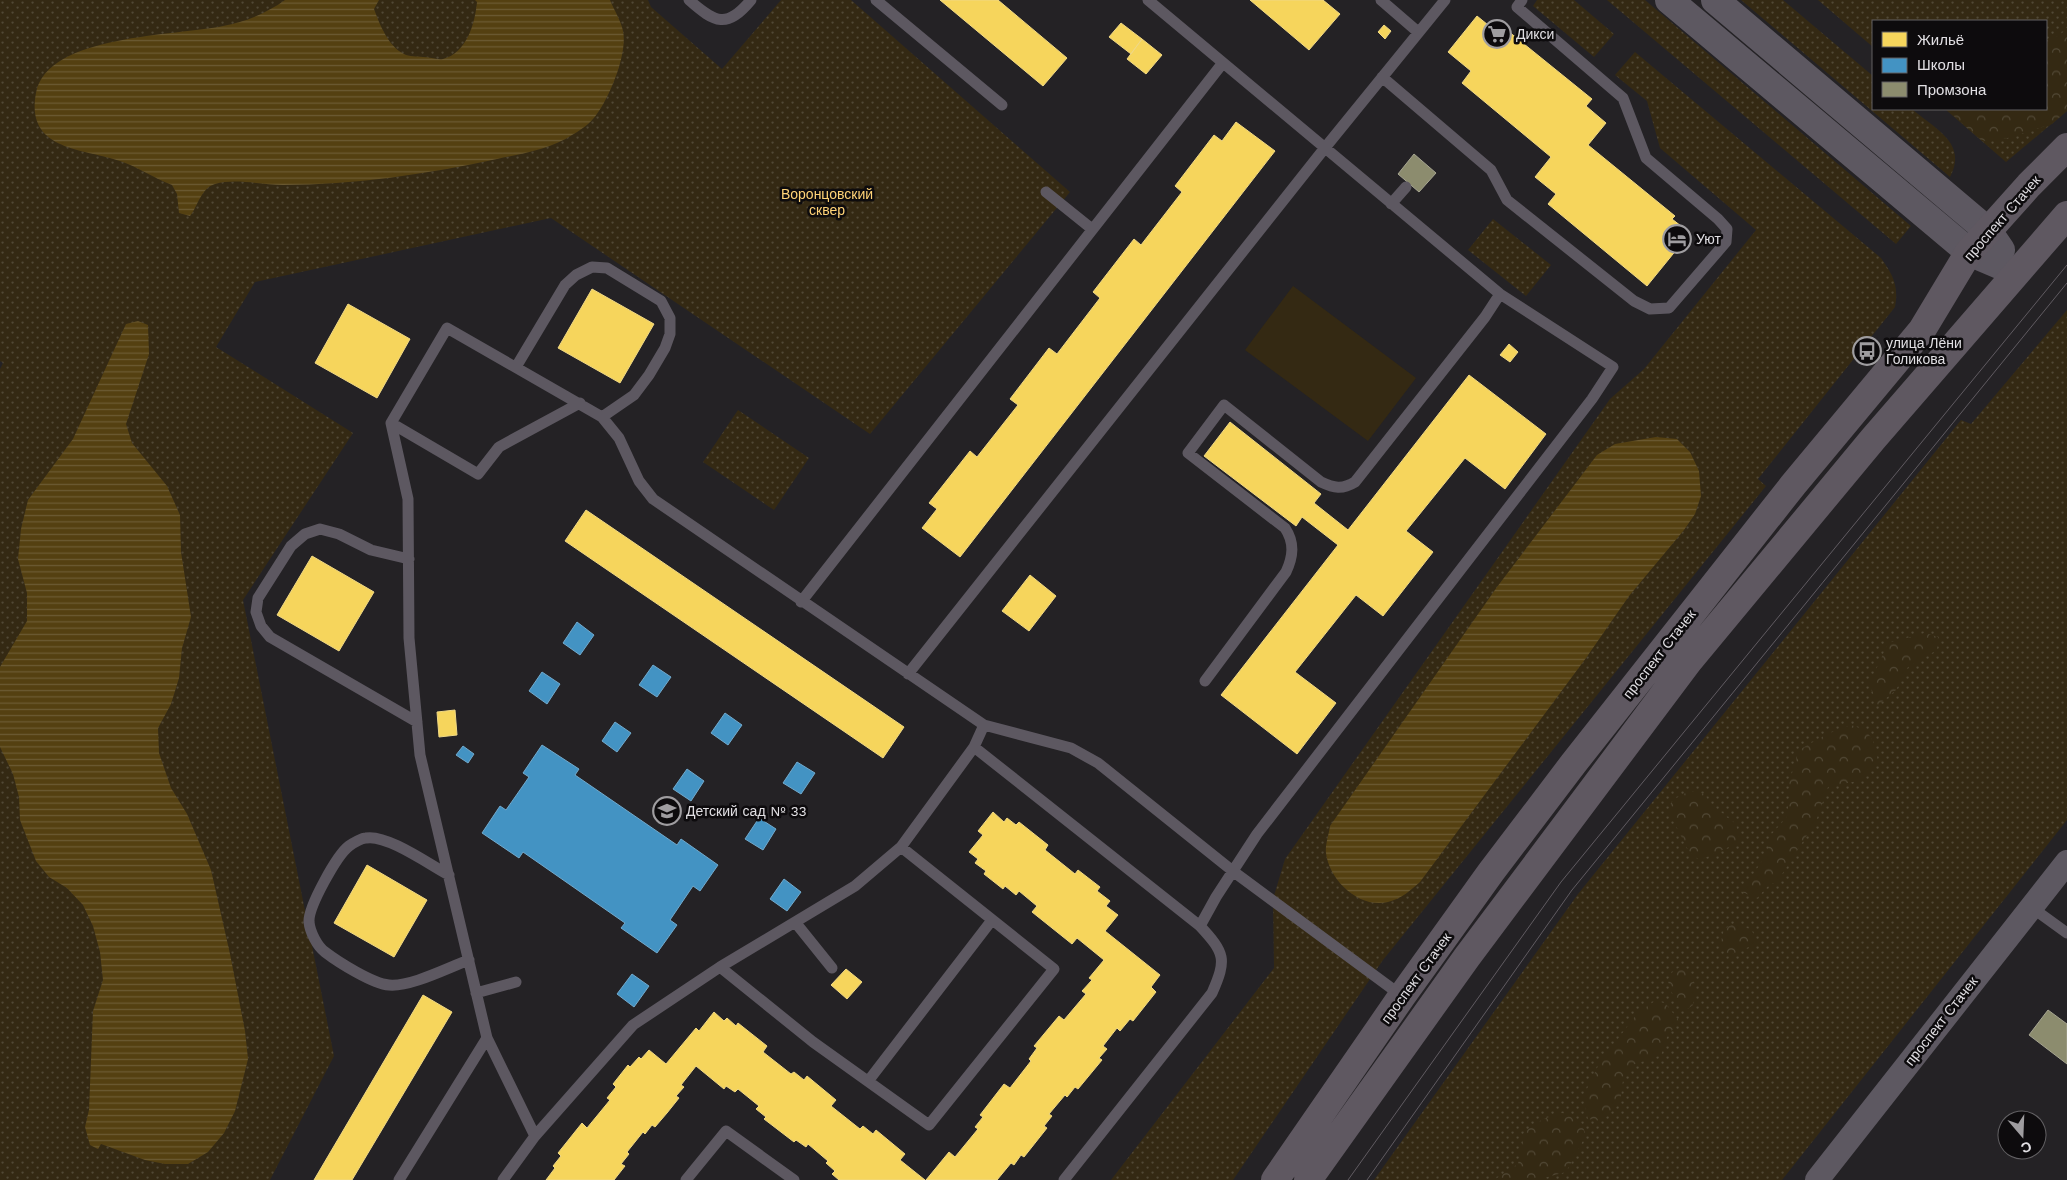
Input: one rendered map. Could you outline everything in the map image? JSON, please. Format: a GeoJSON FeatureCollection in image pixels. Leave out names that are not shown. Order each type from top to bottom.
{"type":"FeatureCollection","features":[{"type":"Feature","properties":{"kind":"main road","name":"проспект Стачек"},"geometry":{"type":"LineString","coordinates":[[1275,1180],[1402,996],[1497,864],[1679,627],[1922,330],[1969,252],[2029,185],[2067,148]]}},
{"type":"Feature","properties":{"kind":"main road","name":"проспект Стачек"},"geometry":{"type":"LineString","coordinates":[[1308,1180],[1467,957],[1682,670],[1873,439],[2067,215]]}},
{"type":"Feature","properties":{"kind":"street"},"geometry":{"type":"LineString","coordinates":[[1669,0],[1969,252],[2016,272]]}},
{"type":"Feature","properties":{"kind":"street"},"geometry":{"type":"LineString","coordinates":[[1715,0],[1988,231],[2016,272]]}},
{"type":"Feature","properties":{"kind":"street","name":"проспект Стачек"},"geometry":{"type":"LineString","coordinates":[[1816,1180],[2067,862]]}},
{"type":"Feature","properties":{"kind":"lane"},"geometry":{"type":"LineString","coordinates":[[689,0],[708,17],[724,21],[739,14],[751,0]]}},
{"type":"Feature","properties":{"kind":"lane"},"geometry":{"type":"LineString","coordinates":[[876,0],[1002,105]]}},
{"type":"Feature","properties":{"kind":"lane"},"geometry":{"type":"LineString","coordinates":[[1148,0],[1222,64],[1500,294],[1613,367],[1592,399],[1257,834],[1216,897],[1200,926]]}},
{"type":"Feature","properties":{"kind":"lane"},"geometry":{"type":"LineString","coordinates":[[1381,0],[1418,32]]}},
{"type":"Feature","properties":{"kind":"lane"},"geometry":{"type":"LineString","coordinates":[[908,674],[1382,76],[1445,0]]}},
{"type":"Feature","properties":{"kind":"lane"},"geometry":{"type":"LineString","coordinates":[[1382,76],[1492,170],[1507,200],[1634,301],[1650,309],[1669,308],[1726,242],[1727,229],[1718,219],[1646,158],[1623,98],[1517,7],[1522,0]]}},
{"type":"Feature","properties":{"kind":"lane"},"geometry":{"type":"LineString","coordinates":[[801,602],[1222,64]]}},
{"type":"Feature","properties":{"kind":"lane"},"geometry":{"type":"LineString","coordinates":[[1391,204],[1406,187]]}},
{"type":"Feature","properties":{"kind":"lane"},"geometry":{"type":"LineString","coordinates":[[1046,192],[1092,229]]}},
{"type":"Feature","properties":{"kind":"lane"},"geometry":{"type":"LineString","coordinates":[[516,367],[565,285],[576,275],[592,267],[607,268],[661,300],[670,318],[670,334],[666,348],[634,395],[602,417]]}},
{"type":"Feature","properties":{"kind":"lane"},"geometry":{"type":"LineString","coordinates":[[1205,681],[1286,572],[1293,549],[1291,536],[1285,528],[1188,453],[1224,405],[1321,482],[1333,488],[1345,488],[1355,482],[1485,317],[1500,294]]}},
{"type":"Feature","properties":{"kind":"lane"},"geometry":{"type":"LineString","coordinates":[[535,1136],[487,1038],[420,755],[409,638],[408,499],[391,423],[447,328],[602,417],[619,438],[639,481],[652,499],[984,725],[1071,748],[1098,763],[1234,872],[1402,996]]}},
{"type":"Feature","properties":{"kind":"lane"},"geometry":{"type":"LineString","coordinates":[[391,423],[478,474],[499,447],[580,403]]}},
{"type":"Feature","properties":{"kind":"lane"},"geometry":{"type":"LineString","coordinates":[[409,559],[371,550],[339,534],[320,529],[305,534],[291,546],[258,598],[256,612],[261,626],[270,637],[417,722]]}},
{"type":"Feature","properties":{"kind":"lane"},"geometry":{"type":"LineString","coordinates":[[503,1180],[535,1136],[633,1025],[720,967],[855,886],[901,847],[974,747],[984,725]]}},
{"type":"Feature","properties":{"kind":"lane"},"geometry":{"type":"LineString","coordinates":[[974,747],[1200,926],[1217,945],[1223,969],[1212,993],[1064,1180]]}},
{"type":"Feature","properties":{"kind":"lane"},"geometry":{"type":"LineString","coordinates":[[449,876],[384,840],[366,838],[348,846],[337,862],[314,901],[309,921],[314,937],[324,952],[377,983],[390,986],[410,982],[468,960]]}},
{"type":"Feature","properties":{"kind":"lane"},"geometry":{"type":"LineString","coordinates":[[720,967],[813,1042],[869,1080],[929,1125],[1054,969],[901,847]]}},
{"type":"Feature","properties":{"kind":"lane"},"geometry":{"type":"LineString","coordinates":[[2031,907],[2067,933]]}},
{"type":"Feature","properties":{"kind":"lane"},"geometry":{"type":"LineString","coordinates":[[869,1080],[992,920]]}},
{"type":"Feature","properties":{"kind":"lane"},"geometry":{"type":"LineString","coordinates":[[795,922],[832,968]]}},
{"type":"Feature","properties":{"kind":"lane"},"geometry":{"type":"LineString","coordinates":[[476,993],[516,982]]}},
{"type":"Feature","properties":{"kind":"lane"},"geometry":{"type":"LineString","coordinates":[[399,1180],[487,1038]]}},
{"type":"Feature","properties":{"kind":"lane"},"geometry":{"type":"LineString","coordinates":[[686,1180],[726,1131],[794,1180]]}},
{"type":"Feature","properties":{"kind":"green space","name":"Воронцовский сквер"},"geometry":{"type":"Polygon","coordinates":[[[0,0],[648,0],[651,7],[722,69],[781,0],[851,0],[1070,192],[870,434],[551,218],[255,282],[216,347],[353,433],[243,600],[334,1056],[270,1180],[0,1180],[0,369],[3,363],[0,361],[0,0]]]}},
{"type":"Feature","properties":{"kind":"green space"},"geometry":{"type":"Polygon","coordinates":[[[1537,0],[1574,0],[1614,34],[1594,57],[1533,6],[1537,0]]]}},
{"type":"Feature","properties":{"kind":"green space"},"geometry":{"type":"Polygon","coordinates":[[[1607,0],[1645,0],[1911,226],[1896,244],[1607,0]]]}},
{"type":"Feature","properties":{"kind":"green space"},"geometry":{"type":"Polygon","coordinates":[[[1741,0],[1783,0],[1872,75],[1872,110],[1913,110],[1939,130],[1952,146],[1955,155],[1950,177],[1741,0]]]}},
{"type":"Feature","properties":{"kind":"green space"},"geometry":{"type":"Polygon","coordinates":[[[1818,0],[2067,0],[2067,111],[2006,162],[1946,110],[2047,110],[2047,20],[1872,20],[1872,46],[1818,0]]]}},
{"type":"Feature","properties":{"kind":"green space"},"geometry":{"type":"Polygon","coordinates":[[[2067,28],[2067,111],[2052,124],[2008,138],[1982,141],[1948,111],[2047,110],[2047,41],[2060,35],[2067,28]]]}},
{"type":"Feature","properties":{"kind":"green space"},"geometry":{"type":"Polygon","coordinates":[[[1635,52],[1881,258],[1894,281],[1896,293],[1895,307],[1758,479],[1766,486],[1383,960],[1233,1180],[1111,1180],[1274,968],[1273,899],[1285,859],[1610,399],[1644,369],[1756,230],[1660,148],[1647,101],[1615,75],[1635,52]]]}},
{"type":"Feature","properties":{"kind":"green space"},"geometry":{"type":"Polygon","coordinates":[[[1493,219],[1551,265],[1526,296],[1468,250],[1493,219]]]}},
{"type":"Feature","properties":{"kind":"green space"},"geometry":{"type":"Polygon","coordinates":[[[1293,286],[1416,378],[1368,441],[1245,350],[1293,286]]]}},
{"type":"Feature","properties":{"kind":"green space"},"geometry":{"type":"Polygon","coordinates":[[[2067,310],[2067,820],[1782,1180],[1374,1180],[1578,894],[1961,420],[1971,424],[2067,310]]]}},
{"type":"Feature","properties":{"kind":"green space"},"geometry":{"type":"Polygon","coordinates":[[[738,410],[809,458],[774,510],[703,462],[738,410]]]}},
{"type":"Feature","properties":{"kind":"green space"},"geometry":{"type":"Polygon","coordinates":[[[1925,633],[1938,637],[1937,650],[1908,667],[1896,690],[1878,705],[1869,685],[1888,643],[1925,633]]]}},
{"type":"Feature","properties":{"kind":"green space"},"geometry":{"type":"Polygon","coordinates":[[[1851,725],[1864,730],[1871,738],[1878,762],[1857,781],[1828,787],[1816,821],[1777,882],[1769,885],[1757,898],[1742,892],[1767,853],[1770,836],[1786,818],[1790,797],[1789,783],[1799,750],[1827,734],[1851,725]]]}},
{"type":"Feature","properties":{"kind":"green space"},"geometry":{"type":"Polygon","coordinates":[[[1691,791],[1704,794],[1712,805],[1736,824],[1740,842],[1700,860],[1690,852],[1670,815],[1669,809],[1674,800],[1691,791]]]}},
{"type":"Feature","properties":{"kind":"green space"},"geometry":{"type":"Polygon","coordinates":[[[1737,922],[1752,931],[1758,943],[1728,956],[1720,946],[1724,929],[1737,922]]]}},
{"type":"Feature","properties":{"kind":"green space"},"geometry":{"type":"Polygon","coordinates":[[[1684,966],[1693,979],[1695,988],[1693,1005],[1686,1010],[1671,992],[1668,980],[1675,970],[1684,966]]]}},
{"type":"Feature","properties":{"kind":"green space"},"geometry":{"type":"Polygon","coordinates":[[[1656,1000],[1666,1004],[1679,1021],[1667,1037],[1661,1055],[1632,1065],[1623,1080],[1620,1103],[1602,1121],[1588,1119],[1583,1097],[1599,1064],[1636,1015],[1656,1000]]]}},
{"type":"Feature","properties":{"kind":"green space"},"geometry":{"type":"Polygon","coordinates":[[[1562,1113],[1580,1120],[1586,1135],[1566,1172],[1536,1180],[1494,1180],[1518,1164],[1524,1132],[1543,1119],[1562,1113]]]}},
{"type":"Feature","properties":{"kind":"shaded area"},"geometry":{"type":"Polygon","coordinates":[[[285,0],[379,0],[374,9],[382,28],[393,46],[408,56],[443,59],[458,51],[464,44],[472,28],[477,2],[475,0],[610,0],[623,31],[623,52],[616,77],[599,111],[583,128],[555,144],[526,153],[390,178],[337,183],[283,185],[223,182],[206,189],[190,216],[179,213],[177,194],[172,185],[120,161],[60,144],[48,137],[39,126],[35,112],[36,93],[45,74],[63,59],[116,41],[231,24],[263,13],[285,0]]]}},
{"type":"Feature","properties":{"kind":"shaded area"},"geometry":{"type":"Polygon","coordinates":[[[138,321],[148,325],[149,354],[126,424],[132,443],[167,486],[180,515],[181,552],[191,617],[182,648],[179,678],[171,704],[158,728],[159,753],[171,788],[187,814],[211,870],[230,954],[245,1031],[248,1059],[235,1111],[224,1133],[208,1152],[188,1164],[165,1164],[145,1160],[101,1144],[98,1149],[90,1145],[85,1127],[89,1110],[93,1011],[103,980],[100,952],[93,926],[83,905],[67,888],[49,877],[36,861],[20,820],[19,797],[13,774],[0,747],[0,667],[27,621],[27,593],[18,559],[21,529],[28,500],[73,439],[126,324],[138,321]]]}},
{"type":"Feature","properties":{"kind":"shaded area"},"geometry":{"type":"Polygon","coordinates":[[[1656,437],[1677,439],[1690,452],[1699,471],[1701,496],[1695,514],[1629,596],[1586,658],[1420,882],[1393,901],[1377,903],[1356,897],[1339,882],[1328,863],[1326,850],[1330,826],[1497,587],[1597,455],[1615,444],[1656,437]]]}},
{"type":"Feature","properties":{"kind":"building: Жильё"},"geometry":{"type":"Polygon","coordinates":[[[940,0],[998,0],[1067,58],[1043,86],[940,0]]]}},
{"type":"Feature","properties":{"kind":"building: Жильё"},"geometry":{"type":"Polygon","coordinates":[[[1250,0],[1323,0],[1340,14],[1309,50],[1250,0]]]}},
{"type":"Feature","properties":{"kind":"building: Жильё"},"geometry":{"type":"Polygon","coordinates":[[[1477,16],[1493,29],[1495,27],[1505,34],[1508,31],[1592,99],[1586,106],[1606,123],[1588,145],[1675,216],[1672,219],[1681,226],[1677,230],[1686,238],[1647,286],[1548,204],[1556,194],[1535,177],[1551,157],[1462,83],[1471,71],[1448,52],[1477,16]]]}},
{"type":"Feature","properties":{"kind":"building: Жильё"},"geometry":{"type":"Polygon","coordinates":[[[1121,23],[1142,39],[1131,54],[1109,37],[1121,23]]]}},
{"type":"Feature","properties":{"kind":"building: Жильё"},"geometry":{"type":"Polygon","coordinates":[[[1384,25],[1391,31],[1385,39],[1378,32],[1384,25]]]}},
{"type":"Feature","properties":{"kind":"building: Жильё"},"geometry":{"type":"Polygon","coordinates":[[[1142,39],[1162,55],[1146,74],[1127,59],[1142,39]]]}},
{"type":"Feature","properties":{"kind":"building: Жильё"},"geometry":{"type":"Polygon","coordinates":[[[1236,122],[1275,151],[960,557],[922,528],[937,509],[929,503],[970,451],[977,457],[1018,405],[1010,399],[1049,348],[1057,354],[1100,298],[1093,292],[1134,239],[1141,245],[1182,192],[1175,186],[1214,135],[1222,141],[1236,122]]]}},
{"type":"Feature","properties":{"kind":"building: Жильё"},"geometry":{"type":"Polygon","coordinates":[[[592,289],[654,324],[620,383],[558,348],[592,289]]]}},
{"type":"Feature","properties":{"kind":"building: Жильё"},"geometry":{"type":"Polygon","coordinates":[[[348,304],[410,339],[377,398],[315,363],[348,304]]]}},
{"type":"Feature","properties":{"kind":"building: Жильё"},"geometry":{"type":"Polygon","coordinates":[[[1509,344],[1518,352],[1510,362],[1500,355],[1509,344]]]}},
{"type":"Feature","properties":{"kind":"building: Жильё"},"geometry":{"type":"Polygon","coordinates":[[[1469,375],[1546,434],[1505,489],[1465,458],[1406,531],[1433,552],[1383,616],[1356,595],[1295,672],[1336,703],[1297,754],[1221,695],[1338,545],[1302,517],[1296,526],[1204,456],[1230,422],[1321,494],[1314,503],[1348,530],[1469,375]]]}},
{"type":"Feature","properties":{"kind":"building: Жильё"},"geometry":{"type":"Polygon","coordinates":[[[586,510],[904,727],[883,758],[565,541],[586,510]]]}},
{"type":"Feature","properties":{"kind":"building: Жильё"},"geometry":{"type":"Polygon","coordinates":[[[312,556],[374,592],[339,651],[277,615],[312,556]]]}},
{"type":"Feature","properties":{"kind":"building: Жильё"},"geometry":{"type":"Polygon","coordinates":[[[1030,575],[1056,596],[1029,631],[1002,611],[1030,575]]]}},
{"type":"Feature","properties":{"kind":"building: Жильё"},"geometry":{"type":"Polygon","coordinates":[[[455,710],[457,735],[439,737],[437,712],[455,710]]]}},
{"type":"Feature","properties":{"kind":"building: Жильё"},"geometry":{"type":"Polygon","coordinates":[[[993,812],[1004,822],[1007,818],[1016,825],[1019,822],[1048,845],[1045,850],[1075,874],[1078,870],[1100,887],[1097,891],[1110,901],[1106,906],[1118,915],[1105,931],[1160,975],[1151,987],[1156,992],[1133,1021],[1130,1019],[1120,1031],[1117,1028],[1103,1046],[1107,1049],[1099,1058],[1102,1060],[1078,1089],[1075,1087],[1067,1097],[1065,1095],[1049,1114],[1052,1116],[1044,1126],[1047,1128],[1024,1157],[1021,1155],[1014,1165],[1011,1163],[997,1180],[926,1180],[949,1152],[955,1157],[978,1129],[975,1127],[983,1117],[980,1115],[1004,1084],[1010,1088],[1031,1061],[1029,1059],[1037,1048],[1034,1046],[1059,1016],[1064,1020],[1086,994],[1082,991],[1092,980],[1089,978],[1104,960],[1077,938],[1072,944],[1032,912],[1037,906],[1019,891],[1016,895],[1005,886],[1003,889],[984,874],[986,871],[975,863],[978,859],[969,852],[983,835],[978,831],[993,812]]]}},
{"type":"Feature","properties":{"kind":"building: Жильё"},"geometry":{"type":"Polygon","coordinates":[[[367,865],[427,900],[394,957],[334,923],[367,865]]]}},
{"type":"Feature","properties":{"kind":"building: Жильё"},"geometry":{"type":"Polygon","coordinates":[[[846,969],[862,982],[847,999],[831,985],[846,969]]]}},
{"type":"Feature","properties":{"kind":"building: Жильё"},"geometry":{"type":"Polygon","coordinates":[[[423,995],[452,1012],[352,1180],[314,1180],[423,995]]]}},
{"type":"Feature","properties":{"kind":"building: Жильё"},"geometry":{"type":"Polygon","coordinates":[[[714,1012],[724,1021],[727,1018],[736,1026],[738,1023],[767,1046],[763,1052],[791,1074],[794,1072],[804,1080],[807,1076],[836,1100],[831,1106],[860,1129],[863,1126],[873,1134],[876,1130],[905,1154],[900,1160],[925,1180],[839,1180],[832,1174],[835,1171],[826,1163],[828,1161],[808,1144],[806,1147],[796,1140],[794,1142],[764,1119],[766,1117],[756,1109],[759,1106],[738,1089],[735,1092],[726,1086],[724,1089],[696,1066],[681,1085],[684,1087],[676,1096],[679,1098],[667,1113],[655,1127],[652,1125],[645,1134],[643,1132],[627,1152],[629,1154],[621,1164],[625,1166],[614,1180],[546,1180],[561,1156],[558,1153],[582,1123],[587,1128],[610,1100],[607,1098],[616,1087],[613,1084],[628,1065],[630,1067],[649,1050],[666,1064],[696,1028],[699,1031],[714,1012]]]}},
{"type":"Feature","properties":{"kind":"building: Школы"},"geometry":{"type":"Polygon","coordinates":[[[577,622],[594,635],[580,655],[563,643],[577,622]]]}},
{"type":"Feature","properties":{"kind":"building: Школы"},"geometry":{"type":"Polygon","coordinates":[[[653,665],[671,677],[657,697],[639,685],[653,665]]]}},
{"type":"Feature","properties":{"kind":"building: Школы"},"geometry":{"type":"Polygon","coordinates":[[[542,672],[560,684],[547,704],[529,691],[542,672]]]}},
{"type":"Feature","properties":{"kind":"building: Школы"},"geometry":{"type":"Polygon","coordinates":[[[725,713],[742,725],[728,745],[711,733],[725,713]]]}},
{"type":"Feature","properties":{"kind":"building: Школы"},"geometry":{"type":"Polygon","coordinates":[[[615,722],[631,733],[617,752],[602,741],[615,722]]]}},
{"type":"Feature","properties":{"kind":"building: Школы"},"geometry":{"type":"Polygon","coordinates":[[[542,745],[579,769],[575,775],[677,845],[681,839],[718,865],[700,891],[693,886],[670,920],[677,925],[657,953],[621,928],[625,923],[523,852],[519,858],[482,833],[500,806],[506,810],[529,777],[523,773],[542,745]]]}},
{"type":"Feature","properties":{"kind":"building: Школы"},"geometry":{"type":"Polygon","coordinates":[[[463,746],[474,754],[468,763],[456,755],[463,746]]]}},
{"type":"Feature","properties":{"kind":"building: Школы"},"geometry":{"type":"Polygon","coordinates":[[[797,762],[815,773],[801,794],[783,783],[797,762]]]}},
{"type":"Feature","properties":{"kind":"building: Школы"},"geometry":{"type":"Polygon","coordinates":[[[687,769],[704,781],[691,801],[673,789],[687,769]]]}},
{"type":"Feature","properties":{"kind":"building: Школы"},"geometry":{"type":"Polygon","coordinates":[[[759,818],[776,829],[763,850],[745,839],[759,818]]]}},
{"type":"Feature","properties":{"kind":"building: Школы"},"geometry":{"type":"Polygon","coordinates":[[[784,879],[801,892],[787,911],[770,899],[784,879]]]}},
{"type":"Feature","properties":{"kind":"building: Школы"},"geometry":{"type":"Polygon","coordinates":[[[632,974],[649,986],[634,1007],[617,994],[632,974]]]}},
{"type":"Feature","properties":{"kind":"building: Промзона"},"geometry":{"type":"Polygon","coordinates":[[[1414,154],[1436,173],[1419,192],[1398,174],[1414,154]]]}},
{"type":"Feature","properties":{"kind":"building: Промзона"},"geometry":{"type":"Polygon","coordinates":[[[2048,1010],[2067,1024],[2067,1064],[2029,1035],[2048,1010]]]}},
{"type":"Feature","properties":{"kind":"tram line"},"geometry":{"type":"LineString","coordinates":[[1348,1180],[1561,882],[2067,265]]}},
{"type":"Feature","properties":{"kind":"tram line"},"geometry":{"type":"LineString","coordinates":[[1367,1180],[1572,890],[2067,283]]}},
{"type":"Feature","properties":{"kind":"place","name":"Дикси"},"geometry":{"type":"Point","coordinates":[1497,34]}},
{"type":"Feature","properties":{"kind":"place","name":"Уют"},"geometry":{"type":"Point","coordinates":[1677,239]}},
{"type":"Feature","properties":{"kind":"place","name":"улица Лёни Голикова"},"geometry":{"type":"Point","coordinates":[1867,351]}},
{"type":"Feature","properties":{"kind":"place","name":"Детский сад № 33"},"geometry":{"type":"Point","coordinates":[667,811]}}]}
